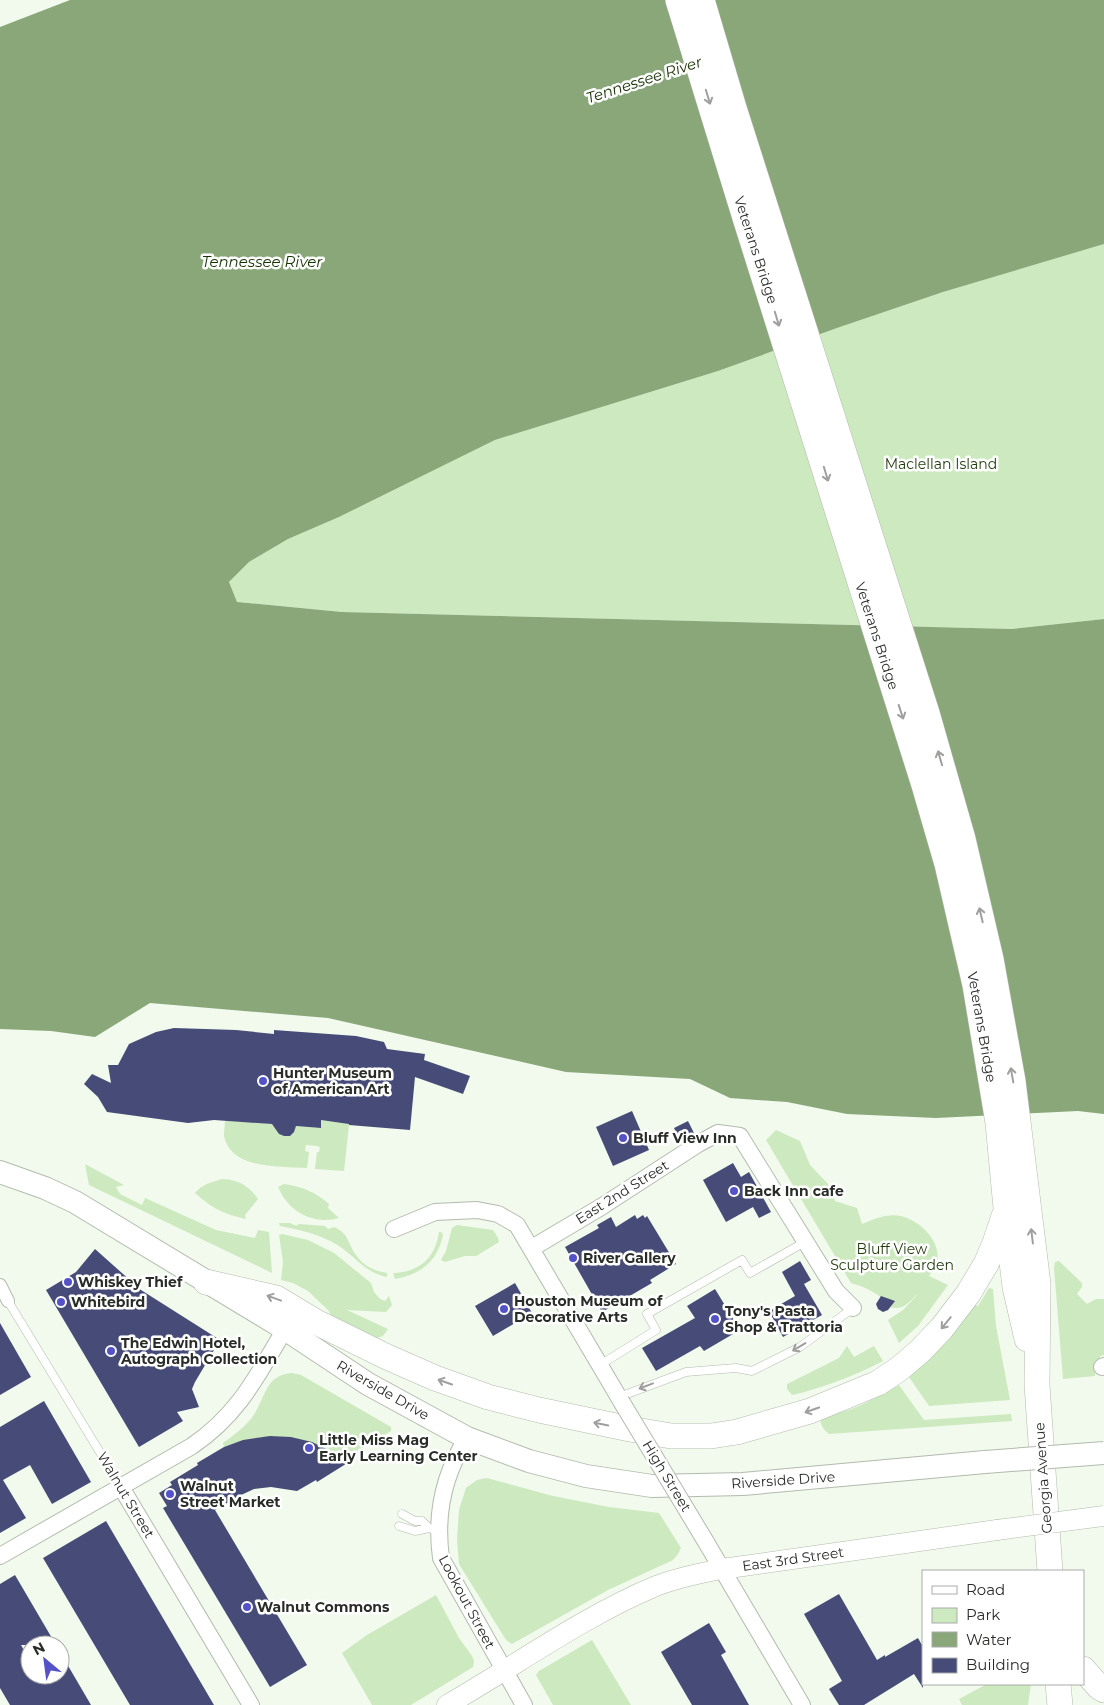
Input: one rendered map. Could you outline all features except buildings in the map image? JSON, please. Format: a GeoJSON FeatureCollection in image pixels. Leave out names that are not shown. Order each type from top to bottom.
{"type":"FeatureCollection","features":[{"type":"Feature","properties":{"kind":"main road","name":"Veterans Bridge"},"geometry":{"type":"LineString","coordinates":[[678,0],[924,785],[947,864],[966,940],[984,1033],[998,1123],[1006,1208],[1026,1285]]}},
{"type":"Feature","properties":{"kind":"main road","name":"Veterans Bridge"},"geometry":{"type":"LineString","coordinates":[[702,0],[734,108],[927,713],[963,839],[991,959],[1013,1081],[1026,1285]]}},
{"type":"Feature","properties":{"kind":"main road","name":"Riverside Drive"},"geometry":{"type":"LineString","coordinates":[[0,1172],[45,1188],[104,1219],[285,1329],[368,1384],[466,1438],[529,1461],[586,1476],[652,1486],[743,1484],[1104,1453]]}},
{"type":"Feature","properties":{"kind":"main road"},"geometry":{"type":"LineString","coordinates":[[206,1282],[276,1298],[316,1322],[385,1356],[434,1378],[488,1396],[589,1422],[671,1436],[711,1436],[737,1432],[810,1412],[878,1383],[920,1352],[975,1284],[995,1243],[1006,1208]]}},
{"type":"Feature","properties":{"kind":"main road","name":"Georgia Avenue"},"geometry":{"type":"LineString","coordinates":[[1026,1285],[1037,1385],[1050,1570]]}},
{"type":"Feature","properties":{"kind":"main road"},"geometry":{"type":"LineString","coordinates":[[1084,1670],[1104,1690]]}},
{"type":"Feature","properties":{"kind":"main road"},"geometry":{"type":"LineString","coordinates":[[1058,1685],[1060,1705]]}},
{"type":"Feature","properties":{"kind":"street","name":"East 2nd Street"},"geometry":{"type":"LineString","coordinates":[[532,1248],[718,1133],[740,1136],[805,1242]]}},
{"type":"Feature","properties":{"kind":"street","name":"High Street"},"geometry":{"type":"LineString","coordinates":[[394,1229],[436,1212],[477,1210],[498,1214],[518,1225],[802,1705]]}},
{"type":"Feature","properties":{"kind":"street"},"geometry":{"type":"LineString","coordinates":[[805,1242],[836,1291],[853,1308]]}},
{"type":"Feature","properties":{"kind":"street","name":"Walnut Street"},"geometry":{"type":"LineString","coordinates":[[0,1286],[8,1301]]}},
{"type":"Feature","properties":{"kind":"street"},"geometry":{"type":"LineString","coordinates":[[0,1556],[192,1446],[219,1426],[244,1397],[285,1329]]}},
{"type":"Feature","properties":{"kind":"street","name":"Lookout Street"},"geometry":{"type":"LineString","coordinates":[[466,1438],[448,1473],[434,1529],[441,1558],[524,1705]]}},
{"type":"Feature","properties":{"kind":"street","name":"Walnut Street"},"geometry":{"type":"LineString","coordinates":[[121,1487],[249,1704]]}},
{"type":"Feature","properties":{"kind":"street","name":"East 3rd Street"},"geometry":{"type":"LineString","coordinates":[[447,1705],[598,1615],[657,1586],[700,1573],[1104,1516]]}},
{"type":"Feature","properties":{"kind":"lane"},"geometry":{"type":"LineString","coordinates":[[600,1365],[656,1330],[648,1314],[742,1260],[750,1273],[805,1242]]}},
{"type":"Feature","properties":{"kind":"lane","name":"Walnut Street"},"geometry":{"type":"LineString","coordinates":[[8,1301],[121,1487]]}},
{"type":"Feature","properties":{"kind":"lane"},"geometry":{"type":"LineString","coordinates":[[620,1399],[686,1372],[736,1368],[752,1371],[800,1347],[853,1308]]}},
{"type":"Feature","properties":{"kind":"lane"},"geometry":{"type":"LineString","coordinates":[[402,1514],[415,1521],[422,1521],[434,1529]]}},
{"type":"Feature","properties":{"kind":"lane"},"geometry":{"type":"LineString","coordinates":[[400,1526],[415,1531],[434,1529]]}},
{"type":"Feature","properties":{"kind":"green space","name":"Maclellan Island"},"geometry":{"type":"Polygon","coordinates":[[[1104,244],[1104,619],[1012,629],[342,612],[237,602],[229,582],[249,562],[288,539],[339,517],[495,440],[718,371],[943,292],[1104,244]]]}},
{"type":"Feature","properties":{"kind":"green space"},"geometry":{"type":"Polygon","coordinates":[[[350,1097],[344,1171],[315,1169],[317,1152],[319,1152],[320,1147],[317,1146],[306,1145],[305,1151],[309,1152],[307,1168],[271,1166],[246,1161],[236,1155],[229,1147],[224,1136],[225,1120],[275,1124],[279,1134],[285,1136],[292,1134],[296,1126],[320,1128],[321,1120],[331,1121],[350,1097]]]}},
{"type":"Feature","properties":{"kind":"green space","name":"Bluff View Sculpture Garden"},"geometry":{"type":"Polygon","coordinates":[[[776,1130],[800,1141],[810,1165],[828,1184],[835,1201],[857,1208],[862,1224],[876,1218],[901,1216],[923,1228],[934,1241],[938,1257],[935,1267],[929,1276],[948,1285],[918,1326],[899,1343],[888,1320],[903,1310],[919,1293],[903,1307],[894,1308],[889,1307],[882,1298],[873,1292],[851,1283],[766,1140],[776,1130]]]}},
{"type":"Feature","properties":{"kind":"green space"},"geometry":{"type":"Polygon","coordinates":[[[85,1164],[124,1185],[116,1187],[120,1194],[142,1205],[145,1198],[216,1230],[255,1238],[258,1230],[269,1232],[272,1273],[89,1185],[85,1164]]]}},
{"type":"Feature","properties":{"kind":"green space"},"geometry":{"type":"Polygon","coordinates":[[[223,1179],[243,1184],[258,1199],[245,1215],[246,1219],[218,1210],[195,1193],[204,1185],[223,1179]]]}},
{"type":"Feature","properties":{"kind":"green space"},"geometry":{"type":"Polygon","coordinates":[[[284,1184],[303,1188],[314,1193],[329,1204],[328,1208],[339,1218],[320,1220],[302,1215],[283,1196],[278,1187],[284,1184]]]}},
{"type":"Feature","properties":{"kind":"green space"},"geometry":{"type":"Polygon","coordinates":[[[279,1223],[290,1223],[296,1226],[299,1224],[325,1226],[328,1229],[334,1227],[346,1236],[353,1251],[362,1262],[374,1269],[387,1273],[387,1277],[372,1272],[339,1246],[325,1238],[280,1226],[279,1223]]]}},
{"type":"Feature","properties":{"kind":"green space"},"geometry":{"type":"Polygon","coordinates":[[[457,1225],[493,1230],[499,1242],[476,1256],[465,1256],[445,1262],[441,1260],[446,1251],[452,1228],[457,1225]]]}},
{"type":"Feature","properties":{"kind":"green space"},"geometry":{"type":"Polygon","coordinates":[[[439,1232],[443,1235],[441,1244],[432,1259],[420,1270],[395,1279],[393,1273],[418,1267],[430,1257],[439,1232]]]}},
{"type":"Feature","properties":{"kind":"green space"},"geometry":{"type":"Polygon","coordinates":[[[279,1235],[308,1240],[334,1253],[371,1283],[374,1292],[380,1299],[385,1301],[389,1296],[392,1305],[386,1312],[347,1310],[388,1329],[383,1336],[371,1340],[335,1323],[328,1310],[308,1291],[293,1283],[281,1280],[283,1262],[279,1235]]]}},
{"type":"Feature","properties":{"kind":"green space"},"geometry":{"type":"Polygon","coordinates":[[[1059,1261],[1082,1283],[1082,1287],[1077,1294],[1087,1304],[1096,1299],[1104,1299],[1104,1355],[1100,1356],[1101,1364],[1095,1364],[1095,1376],[1063,1379],[1054,1268],[1055,1262],[1059,1261]]]}},
{"type":"Feature","properties":{"kind":"green space"},"geometry":{"type":"Polygon","coordinates":[[[989,1288],[993,1289],[996,1326],[1010,1400],[929,1406],[909,1377],[974,1305],[978,1306],[989,1288]]]}},
{"type":"Feature","properties":{"kind":"green space"},"geometry":{"type":"Polygon","coordinates":[[[847,1346],[854,1357],[874,1346],[883,1361],[850,1377],[815,1389],[792,1395],[787,1389],[787,1384],[839,1358],[847,1346]]]}},
{"type":"Feature","properties":{"kind":"green space"},"geometry":{"type":"Polygon","coordinates":[[[292,1373],[301,1375],[391,1427],[391,1431],[344,1459],[316,1444],[286,1437],[255,1438],[224,1447],[223,1443],[250,1420],[270,1384],[283,1375],[292,1373]]]}},
{"type":"Feature","properties":{"kind":"green space"},"geometry":{"type":"Polygon","coordinates":[[[899,1385],[924,1420],[1011,1414],[1012,1421],[829,1434],[822,1426],[821,1419],[824,1415],[859,1406],[899,1385]]]}},
{"type":"Feature","properties":{"kind":"green space"},"geometry":{"type":"Polygon","coordinates":[[[487,1478],[553,1496],[609,1507],[659,1513],[681,1548],[673,1560],[608,1590],[512,1644],[506,1640],[459,1564],[457,1539],[459,1510],[466,1488],[477,1480],[487,1478]]]}},
{"type":"Feature","properties":{"kind":"green space"},"geometry":{"type":"Polygon","coordinates":[[[436,1595],[459,1638],[472,1656],[474,1661],[473,1667],[411,1705],[372,1705],[342,1653],[367,1635],[436,1595]]]}},
{"type":"Feature","properties":{"kind":"green space"},"geometry":{"type":"Polygon","coordinates":[[[592,1640],[631,1705],[553,1705],[536,1675],[539,1671],[592,1640]]]}},
{"type":"Feature","properties":{"kind":"green space"},"geometry":{"type":"Polygon","coordinates":[[[985,1685],[1031,1685],[1028,1705],[962,1705],[959,1699],[985,1685]]]}},
{"type":"Feature","properties":{"kind":"water","name":"Tennessee River"},"geometry":{"type":"Polygon","coordinates":[[[70,0],[1104,0],[1104,244],[943,292],[718,371],[495,440],[339,517],[288,539],[249,562],[229,582],[237,602],[342,612],[1012,629],[1104,619],[1104,1114],[1078,1111],[936,1118],[847,1114],[787,1102],[730,1098],[690,1079],[566,1072],[328,1018],[150,1003],[95,1037],[51,1031],[0,1029],[0,27],[70,0]]]}},
{"type":"Feature","properties":{"kind":"place","name":"Hunter Museum of American Art"},"geometry":{"type":"Point","coordinates":[263,1081]}},
{"type":"Feature","properties":{"kind":"place","name":"Bluff View Inn"},"geometry":{"type":"Point","coordinates":[623,1138]}},
{"type":"Feature","properties":{"kind":"place","name":"Back Inn cafe"},"geometry":{"type":"Point","coordinates":[734,1191]}},
{"type":"Feature","properties":{"kind":"place","name":"River Gallery"},"geometry":{"type":"Point","coordinates":[573,1258]}},
{"type":"Feature","properties":{"kind":"place","name":"Whiskey Thief"},"geometry":{"type":"Point","coordinates":[68,1282]}},
{"type":"Feature","properties":{"kind":"place","name":"Whitebird"},"geometry":{"type":"Point","coordinates":[61,1302]}},
{"type":"Feature","properties":{"kind":"place","name":"Houston Museum of Decorative Arts"},"geometry":{"type":"Point","coordinates":[504,1309]}},
{"type":"Feature","properties":{"kind":"place","name":"Tony's Pasta Shop & Trattoria"},"geometry":{"type":"Point","coordinates":[715,1319]}},
{"type":"Feature","properties":{"kind":"place","name":"The Edwin Hotel, Autograph Collection"},"geometry":{"type":"Point","coordinates":[111,1351]}},
{"type":"Feature","properties":{"kind":"place","name":"Little Miss Mag Early Learning Center"},"geometry":{"type":"Point","coordinates":[309,1448]}},
{"type":"Feature","properties":{"kind":"place","name":"Walnut Street Market"},"geometry":{"type":"Point","coordinates":[170,1494]}},
{"type":"Feature","properties":{"kind":"place","name":"Walnut Commons"},"geometry":{"type":"Point","coordinates":[247,1607]}}]}
